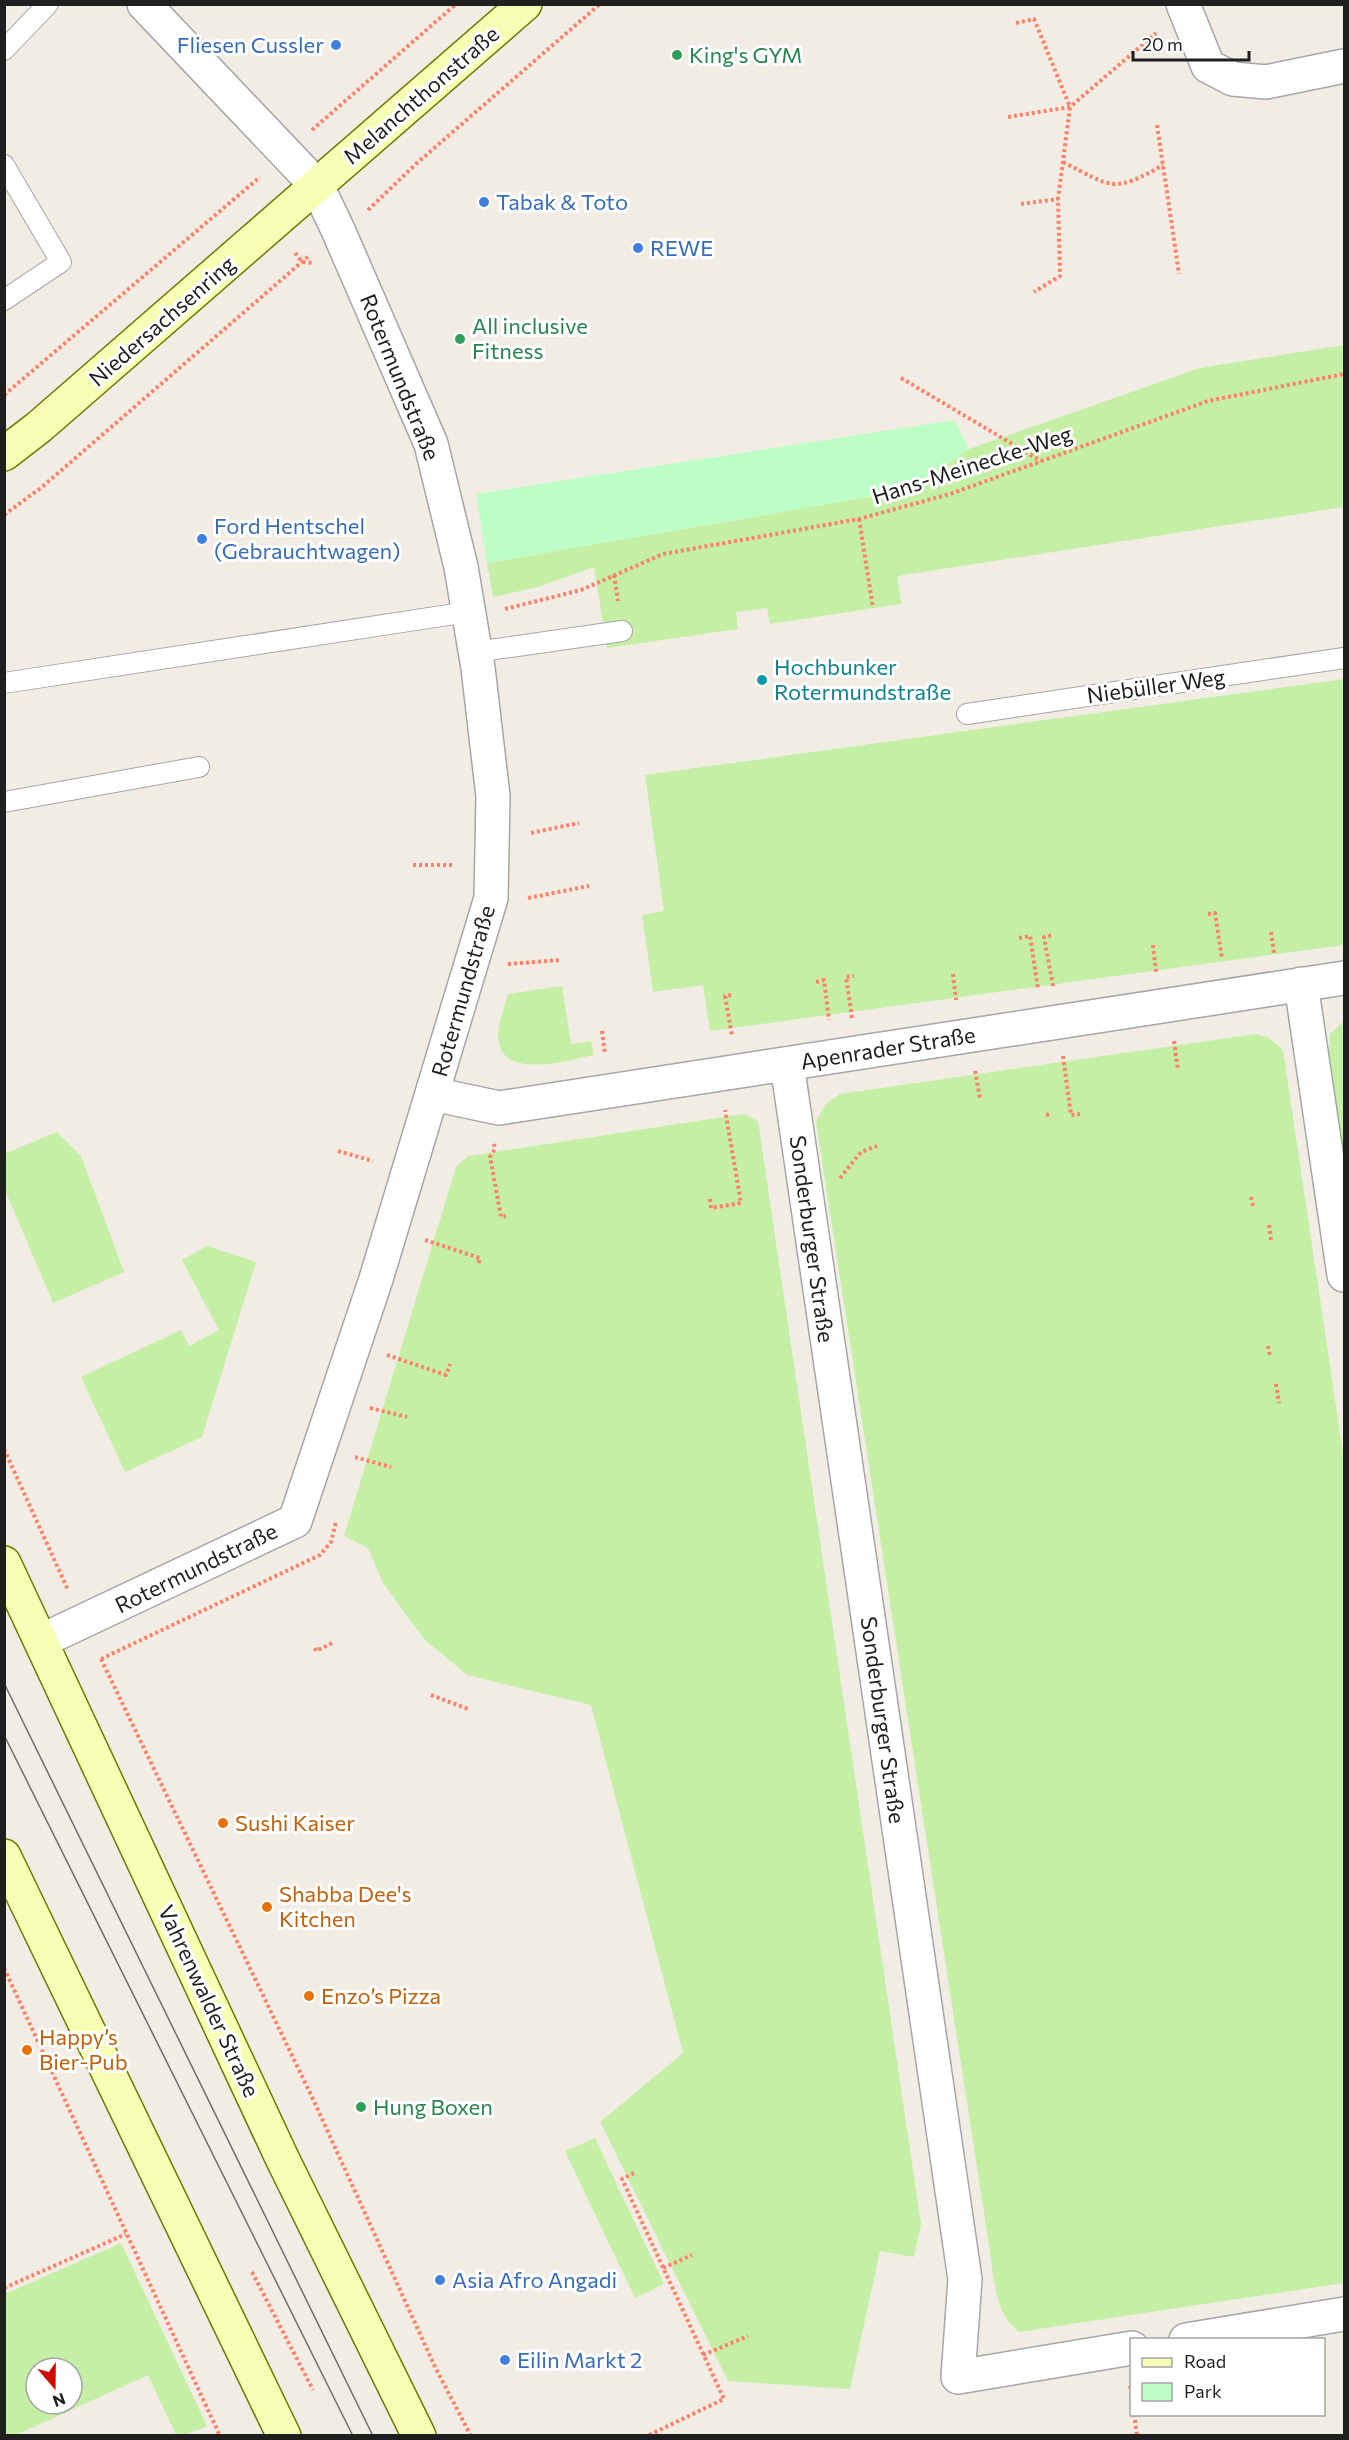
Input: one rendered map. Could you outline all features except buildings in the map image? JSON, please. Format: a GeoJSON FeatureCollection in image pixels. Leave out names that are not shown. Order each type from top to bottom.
{"type":"FeatureCollection","features":[{"type":"Feature","properties":{"kind":"main road","name":"Melanchthonstraße"},"geometry":{"type":"LineString","coordinates":[[317,186],[525,4]]}},
{"type":"Feature","properties":{"kind":"main road","name":"Niedersachsenring"},"geometry":{"type":"LineString","coordinates":[[4,454],[39,427],[317,186]]}},
{"type":"Feature","properties":{"kind":"main road","name":"Vahrenwalder Straße"},"geometry":{"type":"LineString","coordinates":[[4,1563],[282,2158],[419,2436]]}},
{"type":"Feature","properties":{"kind":"main road"},"geometry":{"type":"LineString","coordinates":[[4,1856],[284,2436]]}},
{"type":"Feature","properties":{"kind":"street","name":"Rotermundstraße"},"geometry":{"type":"LineString","coordinates":[[41,1641],[295,1521],[376,1279],[491,898],[493,796],[475,652],[461,567],[431,444],[317,186],[144,4]]}},
{"type":"Feature","properties":{"kind":"street"},"geometry":{"type":"LineString","coordinates":[[1184,6],[1208,66],[1233,79],[1266,82],[1344,66]]}},
{"type":"Feature","properties":{"kind":"street","name":"Apenrader Straße"},"geometry":{"type":"LineString","coordinates":[[433,1094],[499,1108],[1344,978]]}},
{"type":"Feature","properties":{"kind":"street"},"geometry":{"type":"LineString","coordinates":[[1300,984],[1344,1275]]}},
{"type":"Feature","properties":{"kind":"street","name":"Sonderburger Straße"},"geometry":{"type":"LineString","coordinates":[[787,1064],[965,2279],[958,2377],[1130,2348]]}},
{"type":"Feature","properties":{"kind":"street"},"geometry":{"type":"LineString","coordinates":[[1198,2338],[1344,2314]]}},
{"type":"Feature","properties":{"kind":"lane"},"geometry":{"type":"LineString","coordinates":[[4,50],[48,4]]}},
{"type":"Feature","properties":{"kind":"lane"},"geometry":{"type":"LineString","coordinates":[[4,165],[61,262],[4,300]]}},
{"type":"Feature","properties":{"kind":"lane"},"geometry":{"type":"LineString","coordinates":[[4,683],[468,612]]}},
{"type":"Feature","properties":{"kind":"lane"},"geometry":{"type":"LineString","coordinates":[[475,652],[622,631]]}},
{"type":"Feature","properties":{"kind":"lane","name":"Niebüller Weg"},"geometry":{"type":"LineString","coordinates":[[967,714],[1344,658]]}},
{"type":"Feature","properties":{"kind":"lane"},"geometry":{"type":"LineString","coordinates":[[4,802],[199,767]]}},
{"type":"Feature","properties":{"kind":"path"},"geometry":{"type":"LineString","coordinates":[[4,395],[288,153],[341,103],[456,4]]}},
{"type":"Feature","properties":{"kind":"path"},"geometry":{"type":"LineString","coordinates":[[4,515],[42,487],[338,230],[370,209],[417,163],[600,4]]}},
{"type":"Feature","properties":{"kind":"path"},"geometry":{"type":"LineString","coordinates":[[1008,117],[1070,107],[1184,6]]}},
{"type":"Feature","properties":{"kind":"path"},"geometry":{"type":"LineString","coordinates":[[1016,23],[1034,19],[1070,107],[1058,199],[1060,276],[1034,292]]}},
{"type":"Feature","properties":{"kind":"path"},"geometry":{"type":"LineString","coordinates":[[1157,125],[1179,274]]}},
{"type":"Feature","properties":{"kind":"path"},"geometry":{"type":"LineString","coordinates":[[1063,162],[1105,184],[1122,185],[1139,179],[1163,165]]}},
{"type":"Feature","properties":{"kind":"path"},"geometry":{"type":"LineString","coordinates":[[1021,204],[1058,199]]}},
{"type":"Feature","properties":{"kind":"path"},"geometry":{"type":"LineString","coordinates":[[370,209],[374,220]]}},
{"type":"Feature","properties":{"kind":"path","name":"Hans-Meinecke-Weg"},"geometry":{"type":"LineString","coordinates":[[468,612],[511,609],[581,590],[663,554],[859,519],[950,494],[1208,401],[1344,374]]}},
{"type":"Feature","properties":{"kind":"path"},"geometry":{"type":"LineString","coordinates":[[901,378],[1042,461]]}},
{"type":"Feature","properties":{"kind":"path"},"geometry":{"type":"LineString","coordinates":[[859,519],[873,608]]}},
{"type":"Feature","properties":{"kind":"path"},"geometry":{"type":"LineString","coordinates":[[530,844],[531,822]]}},
{"type":"Feature","properties":{"kind":"path"},"geometry":{"type":"LineString","coordinates":[[531,833],[579,823]]}},
{"type":"Feature","properties":{"kind":"path"},"geometry":{"type":"LineString","coordinates":[[413,865],[459,865]]}},
{"type":"Feature","properties":{"kind":"path"},"geometry":{"type":"LineString","coordinates":[[525,888],[524,899],[589,886]]}},
{"type":"Feature","properties":{"kind":"path"},"geometry":{"type":"LineString","coordinates":[[1208,914],[1215,913],[1223,964]]}},
{"type":"Feature","properties":{"kind":"path"},"geometry":{"type":"LineString","coordinates":[[1271,932],[1274,956]]}},
{"type":"Feature","properties":{"kind":"path"},"geometry":{"type":"LineString","coordinates":[[1053,935],[1044,937],[1054,990]]}},
{"type":"Feature","properties":{"kind":"path"},"geometry":{"type":"LineString","coordinates":[[1019,938],[1030,936],[1038,992]]}},
{"type":"Feature","properties":{"kind":"path"},"geometry":{"type":"LineString","coordinates":[[1153,945],[1157,982]]}},
{"type":"Feature","properties":{"kind":"path"},"geometry":{"type":"LineString","coordinates":[[504,975],[511,953]]}},
{"type":"Feature","properties":{"kind":"path"},"geometry":{"type":"LineString","coordinates":[[508,964],[561,960]]}},
{"type":"Feature","properties":{"kind":"path"},"geometry":{"type":"LineString","coordinates":[[953,974],[957,1004]]}},
{"type":"Feature","properties":{"kind":"path"},"geometry":{"type":"LineString","coordinates":[[853,1028],[846,977],[854,976]]}},
{"type":"Feature","properties":{"kind":"path"},"geometry":{"type":"LineString","coordinates":[[816,982],[824,980],[830,1023]]}},
{"type":"Feature","properties":{"kind":"path"},"geometry":{"type":"LineString","coordinates":[[731,995],[725,996],[734,1046]]}},
{"type":"Feature","properties":{"kind":"path"},"geometry":{"type":"LineString","coordinates":[[602,1031],[607,1065]]}},
{"type":"Feature","properties":{"kind":"path"},"geometry":{"type":"LineString","coordinates":[[1173,1035],[1178,1070]]}},
{"type":"Feature","properties":{"kind":"path"},"geometry":{"type":"LineString","coordinates":[[1063,1052],[1071,1115],[1080,1114]]}},
{"type":"Feature","properties":{"kind":"path"},"geometry":{"type":"LineString","coordinates":[[974,1066],[980,1099]]}},
{"type":"Feature","properties":{"kind":"path"},"geometry":{"type":"LineString","coordinates":[[710,1199],[711,1208],[741,1203],[724,1105]]}},
{"type":"Feature","properties":{"kind":"path"},"geometry":{"type":"LineString","coordinates":[[1046,1115],[1052,1114]]}},
{"type":"Feature","properties":{"kind":"path"},"geometry":{"type":"LineString","coordinates":[[493,1142],[495,1149],[490,1157],[501,1217],[506,1216]]}},
{"type":"Feature","properties":{"kind":"path"},"geometry":{"type":"LineString","coordinates":[[804,1185],[839,1179],[861,1152],[877,1146]]}},
{"type":"Feature","properties":{"kind":"path"},"geometry":{"type":"LineString","coordinates":[[338,1151],[373,1161]]}},
{"type":"Feature","properties":{"kind":"path"},"geometry":{"type":"LineString","coordinates":[[1251,1197],[1253,1206]]}},
{"type":"Feature","properties":{"kind":"path"},"geometry":{"type":"LineString","coordinates":[[1269,1225],[1271,1240]]}},
{"type":"Feature","properties":{"kind":"path"},"geometry":{"type":"LineString","coordinates":[[421,1239],[480,1257],[478,1265]]}},
{"type":"Feature","properties":{"kind":"path"},"geometry":{"type":"LineString","coordinates":[[383,1365],[389,1344]]}},
{"type":"Feature","properties":{"kind":"path"},"geometry":{"type":"LineString","coordinates":[[1268,1346],[1270,1358]]}},
{"type":"Feature","properties":{"kind":"path"},"geometry":{"type":"LineString","coordinates":[[386,1355],[446,1375],[450,1364]]}},
{"type":"Feature","properties":{"kind":"path"},"geometry":{"type":"LineString","coordinates":[[1276,1384],[1280,1403]]}},
{"type":"Feature","properties":{"kind":"path"},"geometry":{"type":"LineString","coordinates":[[367,1418],[373,1398]]}},
{"type":"Feature","properties":{"kind":"path"},"geometry":{"type":"LineString","coordinates":[[370,1408],[407,1417]]}},
{"type":"Feature","properties":{"kind":"path"},"geometry":{"type":"LineString","coordinates":[[352,1468],[358,1448]]}},
{"type":"Feature","properties":{"kind":"path"},"geometry":{"type":"LineString","coordinates":[[4,1449],[101,1659],[312,2097],[436,2369],[471,2436]]}},
{"type":"Feature","properties":{"kind":"path"},"geometry":{"type":"LineString","coordinates":[[355,1457],[391,1467]]}},
{"type":"Feature","properties":{"kind":"path"},"geometry":{"type":"LineString","coordinates":[[101,1659],[320,1556],[331,1542],[337,1521]]}},
{"type":"Feature","properties":{"kind":"path"},"geometry":{"type":"LineString","coordinates":[[315,1648],[316,1651],[334,1642]]}},
{"type":"Feature","properties":{"kind":"path"},"geometry":{"type":"LineString","coordinates":[[430,1695],[468,1709]]}},
{"type":"Feature","properties":{"kind":"path"},"geometry":{"type":"LineString","coordinates":[[4,1968],[220,2436]]}},
{"type":"Feature","properties":{"kind":"path"},"geometry":{"type":"LineString","coordinates":[[634,2173],[622,2179],[724,2399],[647,2436]]}},
{"type":"Feature","properties":{"kind":"path"},"geometry":{"type":"LineString","coordinates":[[4,2288],[126,2234]]}},
{"type":"Feature","properties":{"kind":"path"},"geometry":{"type":"LineString","coordinates":[[663,2268],[692,2255]]}},
{"type":"Feature","properties":{"kind":"path"},"geometry":{"type":"LineString","coordinates":[[252,2272],[313,2390]]}},
{"type":"Feature","properties":{"kind":"path"},"geometry":{"type":"LineString","coordinates":[[703,2355],[748,2336]]}},
{"type":"Feature","properties":{"kind":"path"},"geometry":{"type":"LineString","coordinates":[[1134,2416],[1137,2436]]}},
{"type":"Feature","properties":{"kind":"green space"},"geometry":{"type":"Polygon","coordinates":[[[1344,345],[1344,507],[897,576],[901,604],[770,624],[767,608],[736,612],[738,629],[607,648],[594,567],[538,587],[493,597],[487,563],[909,490],[969,449],[1200,368],[1344,345]]]}},
{"type":"Feature","properties":{"kind":"green space"},"geometry":{"type":"Polygon","coordinates":[[[954,420],[969,449],[909,490],[487,563],[476,494],[954,420]]]}},
{"type":"Feature","properties":{"kind":"green space"},"geometry":{"type":"Polygon","coordinates":[[[1344,679],[1344,945],[710,1031],[703,985],[653,992],[642,915],[664,911],[645,775],[1344,679]]]}},
{"type":"Feature","properties":{"kind":"green space"},"geometry":{"type":"Polygon","coordinates":[[[562,986],[571,1044],[591,1041],[594,1055],[568,1061],[536,1064],[509,1059],[501,1050],[498,1035],[508,994],[562,986]]]}},
{"type":"Feature","properties":{"kind":"green space"},"geometry":{"type":"Polygon","coordinates":[[[1344,1021],[1344,1162],[1329,1058],[1330,1034],[1344,1021]]]}},
{"type":"Feature","properties":{"kind":"green space"},"geometry":{"type":"Polygon","coordinates":[[[1256,1034],[1269,1038],[1283,1050],[1344,1460],[1344,2283],[1019,2332],[1010,2324],[1004,2313],[993,2277],[816,1122],[826,1104],[840,1094],[1256,1034]]]}},
{"type":"Feature","properties":{"kind":"green space"},"geometry":{"type":"Polygon","coordinates":[[[743,1114],[758,1121],[921,2224],[914,2257],[880,2251],[850,2389],[728,2381],[600,2122],[683,2053],[591,1705],[467,1675],[424,1639],[383,1583],[368,1548],[344,1536],[456,1167],[468,1156],[743,1114]]]}},
{"type":"Feature","properties":{"kind":"green space"},"geometry":{"type":"Polygon","coordinates":[[[57,1132],[81,1156],[124,1272],[53,1303],[5,1190],[4,1154],[57,1132]]]}},
{"type":"Feature","properties":{"kind":"green space"},"geometry":{"type":"Polygon","coordinates":[[[207,1246],[256,1262],[202,1437],[125,1472],[81,1377],[181,1330],[189,1346],[219,1330],[182,1260],[207,1246]]]}},
{"type":"Feature","properties":{"kind":"green space"},"geometry":{"type":"Polygon","coordinates":[[[595,2138],[664,2284],[635,2298],[565,2151],[595,2138]]]}},
{"type":"Feature","properties":{"kind":"green space"},"geometry":{"type":"Polygon","coordinates":[[[121,2243],[207,2426],[185,2435],[176,2435],[148,2375],[84,2404],[84,2356],[24,2356],[24,2416],[58,2416],[16,2435],[5,2435],[5,2294],[121,2243]]]}},
{"type":"Feature","properties":{"kind":"tram line"},"geometry":{"type":"LineString","coordinates":[[4,1683],[373,2436]]}},
{"type":"Feature","properties":{"kind":"tram line"},"geometry":{"type":"LineString","coordinates":[[4,1735],[353,2436]]}},
{"type":"Feature","properties":{"kind":"place","name":"Fliesen Cussler"},"geometry":{"type":"Point","coordinates":[336,45]}},
{"type":"Feature","properties":{"kind":"place","name":"King's GYM"},"geometry":{"type":"Point","coordinates":[677,55]}},
{"type":"Feature","properties":{"kind":"place","name":"Tabak & Toto"},"geometry":{"type":"Point","coordinates":[484,202]}},
{"type":"Feature","properties":{"kind":"place","name":"REWE"},"geometry":{"type":"Point","coordinates":[638,248]}},
{"type":"Feature","properties":{"kind":"place","name":"All inclusive Fitness"},"geometry":{"type":"Point","coordinates":[460,339]}},
{"type":"Feature","properties":{"kind":"place","name":"Ford Hentschel (Gebrauchtwagen)"},"geometry":{"type":"Point","coordinates":[202,539]}},
{"type":"Feature","properties":{"kind":"place","name":"Hochbunker Rotermundstraße"},"geometry":{"type":"Point","coordinates":[762,680]}},
{"type":"Feature","properties":{"kind":"place","name":"Sushi Kaiser"},"geometry":{"type":"Point","coordinates":[223,1823]}},
{"type":"Feature","properties":{"kind":"place","name":"Shabba Dee's Kitchen"},"geometry":{"type":"Point","coordinates":[267,1907]}},
{"type":"Feature","properties":{"kind":"place","name":"Enzo’s Pizza"},"geometry":{"type":"Point","coordinates":[309,1996]}},
{"type":"Feature","properties":{"kind":"place","name":"Happy’s Bier-Pub"},"geometry":{"type":"Point","coordinates":[27,2050]}},
{"type":"Feature","properties":{"kind":"place","name":"Hung Boxen"},"geometry":{"type":"Point","coordinates":[361,2107]}},
{"type":"Feature","properties":{"kind":"place","name":"Asia Afro Angadi"},"geometry":{"type":"Point","coordinates":[440,2280]}},
{"type":"Feature","properties":{"kind":"place","name":"Eilin Markt 2"},"geometry":{"type":"Point","coordinates":[505,2360]}}]}
